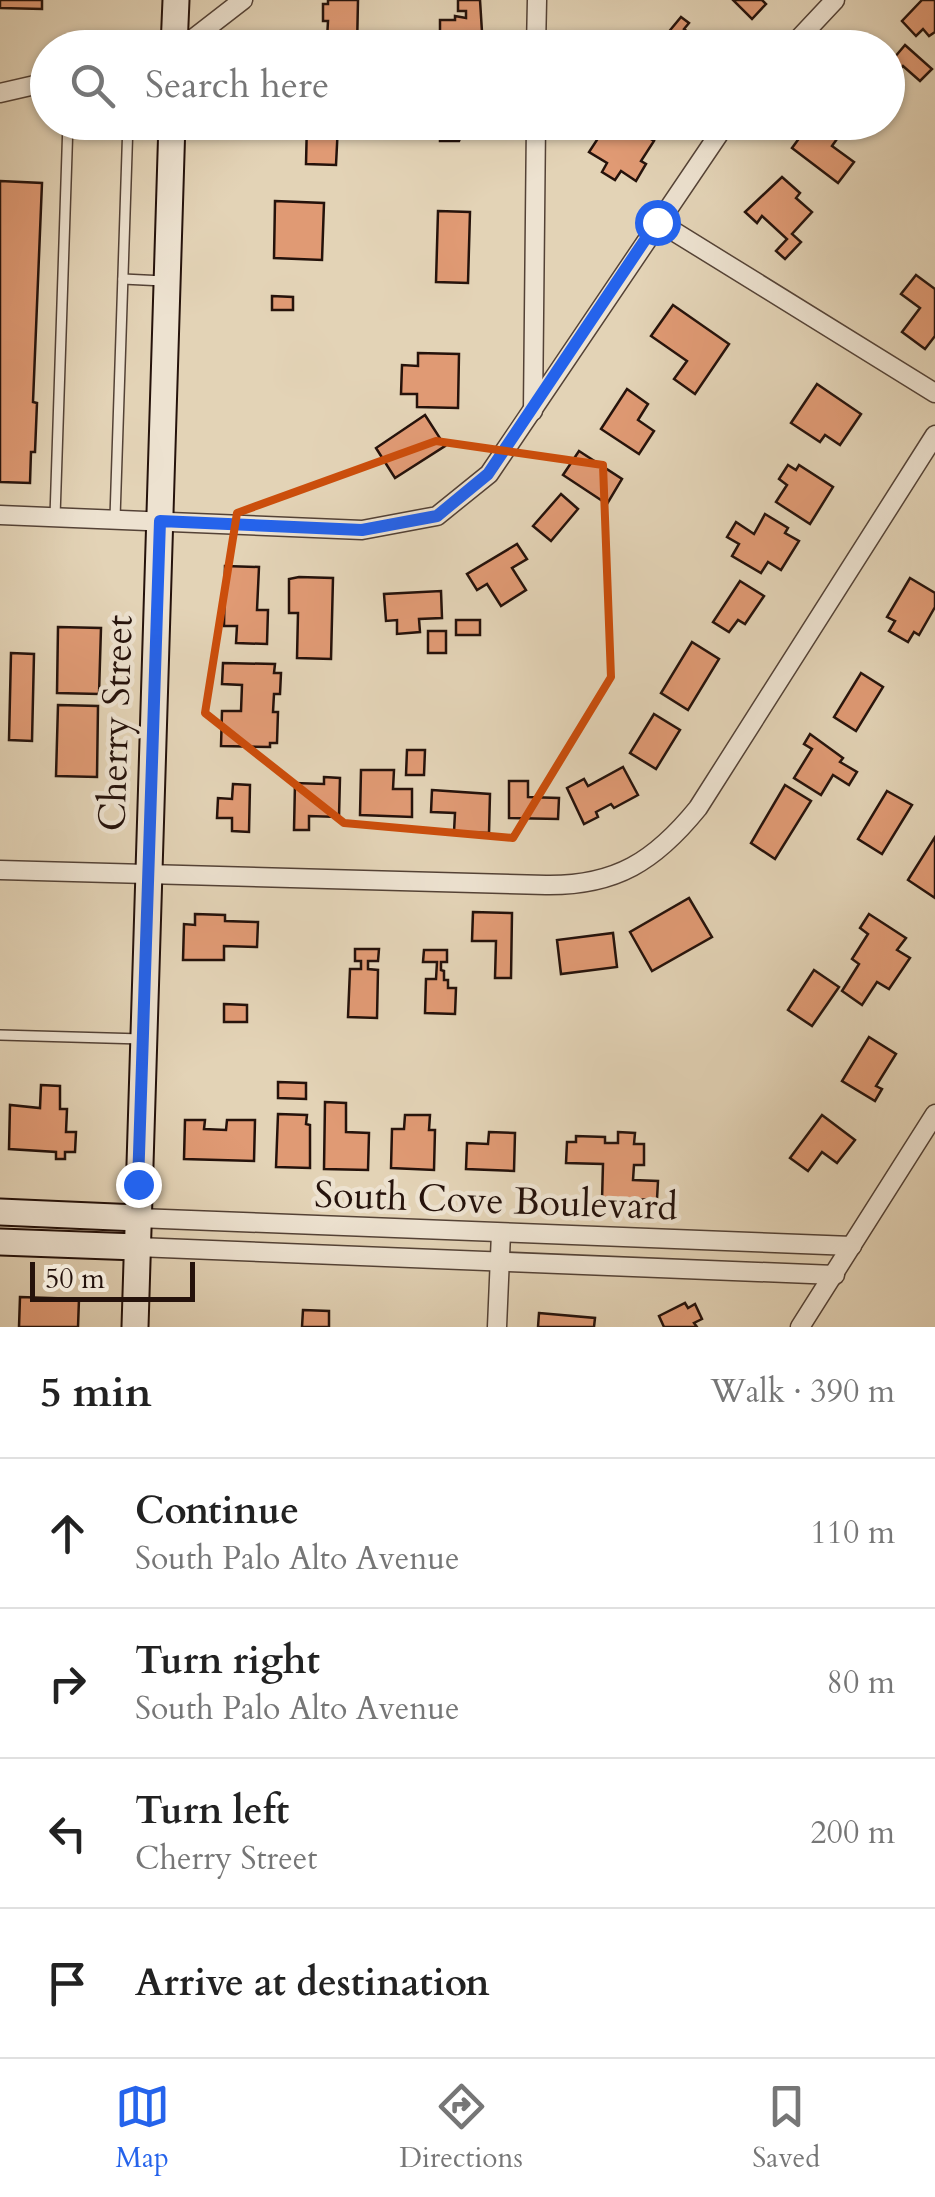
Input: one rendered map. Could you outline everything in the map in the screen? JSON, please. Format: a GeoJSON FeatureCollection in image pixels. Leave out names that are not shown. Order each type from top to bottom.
{"type":"FeatureCollection","features":[{"type":"Feature","properties":{"kind":"street"},"geometry":{"type":"LineString","coordinates":[[176,0],[177,30]]}},
{"type":"Feature","properties":{"kind":"street"},"geometry":{"type":"LineString","coordinates":[[203,30],[244,0]]}},
{"type":"Feature","properties":{"kind":"street"},"geometry":{"type":"LineString","coordinates":[[536,30],[537,0]]}},
{"type":"Feature","properties":{"kind":"street"},"geometry":{"type":"LineString","coordinates":[[806,30],[834,0]]}},
{"type":"Feature","properties":{"kind":"street"},"geometry":{"type":"LineString","coordinates":[[0,93],[30,86]]}},
{"type":"Feature","properties":{"kind":"street","name":"Cherry Street"},"geometry":{"type":"LineString","coordinates":[[134,1327],[171,140]]}},
{"type":"Feature","properties":{"kind":"street"},"geometry":{"type":"LineString","coordinates":[[532,412],[536,140]]}},
{"type":"Feature","properties":{"kind":"street"},"geometry":{"type":"LineString","coordinates":[[0,515],[362,530],[437,516],[488,474],[714,140]]}},
{"type":"Feature","properties":{"kind":"street"},"geometry":{"type":"LineString","coordinates":[[657,222],[935,394]]}},
{"type":"Feature","properties":{"kind":"street"},"geometry":{"type":"LineString","coordinates":[[0,870],[557,886],[608,878],[637,865],[672,839],[712,788],[935,435]]}},
{"type":"Feature","properties":{"kind":"street"},"geometry":{"type":"LineString","coordinates":[[800,1327],[935,1114]]}},
{"type":"Feature","properties":{"kind":"street"},"geometry":{"type":"LineString","coordinates":[[0,1212],[138,1218]]}},
{"type":"Feature","properties":{"kind":"street","name":"South Cove Boulevard"},"geometry":{"type":"LineString","coordinates":[[138,1218],[852,1246]]}},
{"type":"Feature","properties":{"kind":"street"},"geometry":{"type":"LineString","coordinates":[[497,1327],[501,1232]]}},
{"type":"Feature","properties":{"kind":"street"},"geometry":{"type":"LineString","coordinates":[[0,1242],[137,1247]]}},
{"type":"Feature","properties":{"kind":"street","name":"South Cove Boulevard"},"geometry":{"type":"LineString","coordinates":[[137,1247],[836,1274]]}},
{"type":"Feature","properties":{"kind":"lane"},"geometry":{"type":"LineString","coordinates":[[55,517],[67,140]]}},
{"type":"Feature","properties":{"kind":"lane"},"geometry":{"type":"LineString","coordinates":[[116,518],[127,140]]}},
{"type":"Feature","properties":{"kind":"lane"},"geometry":{"type":"LineString","coordinates":[[123,280],[167,281]]}},
{"type":"Feature","properties":{"kind":"lane"},"geometry":{"type":"LineString","coordinates":[[0,1036],[144,1039]]}},
{"type":"Feature","properties":{"kind":"highlighted area"},"geometry":{"type":"Polygon","coordinates":[[[436,441],[603,465],[611,677],[513,838],[344,823],[205,713],[237,513],[436,441]]]}},
{"type":"Feature","properties":{"kind":"building"},"geometry":{"type":"Polygon","coordinates":[[[0,0],[42,0],[42,9],[0,8],[0,0]]]}},
{"type":"Feature","properties":{"kind":"building"},"geometry":{"type":"Polygon","coordinates":[[[328,0],[358,0],[357,30],[328,30],[323,4],[328,4],[328,0]]]}},
{"type":"Feature","properties":{"kind":"building"},"geometry":{"type":"Polygon","coordinates":[[[458,0],[480,0],[482,30],[440,30],[440,20],[466,18],[466,11],[458,11],[458,0]]]}},
{"type":"Feature","properties":{"kind":"building"},"geometry":{"type":"Polygon","coordinates":[[[733,0],[762,0],[766,4],[752,19],[733,0]]]}},
{"type":"Feature","properties":{"kind":"building"},"geometry":{"type":"Polygon","coordinates":[[[922,0],[935,0],[935,32],[929,36],[923,29],[916,36],[902,21],[922,0]]]}},
{"type":"Feature","properties":{"kind":"building"},"geometry":{"type":"Polygon","coordinates":[[[681,17],[689,23],[685,30],[670,30],[681,17]]]}},
{"type":"Feature","properties":{"kind":"building"},"geometry":{"type":"Polygon","coordinates":[[[905,45],[932,69],[920,81],[905,68],[905,45]]]}},
{"type":"Feature","properties":{"kind":"building"},"geometry":{"type":"Polygon","coordinates":[[[307,140],[337,140],[336,165],[306,164],[307,140]]]}},
{"type":"Feature","properties":{"kind":"building"},"geometry":{"type":"Polygon","coordinates":[[[597,140],[654,141],[641,161],[646,164],[636,181],[621,171],[615,180],[602,172],[607,163],[589,152],[597,140]]]}},
{"type":"Feature","properties":{"kind":"building"},"geometry":{"type":"Polygon","coordinates":[[[798,140],[836,140],[832,146],[854,162],[838,183],[792,148],[798,140]]]}},
{"type":"Feature","properties":{"kind":"building"},"geometry":{"type":"Polygon","coordinates":[[[782,177],[800,193],[796,198],[812,212],[792,234],[801,242],[785,259],[776,251],[787,239],[762,216],[757,223],[745,212],[782,177]]]}},
{"type":"Feature","properties":{"kind":"building"},"geometry":{"type":"Polygon","coordinates":[[[0,181],[42,183],[33,402],[37,403],[30,483],[0,482],[0,181]]]}},
{"type":"Feature","properties":{"kind":"building"},"geometry":{"type":"Polygon","coordinates":[[[275,201],[324,203],[322,260],[274,258],[275,201]]]}},
{"type":"Feature","properties":{"kind":"building"},"geometry":{"type":"Polygon","coordinates":[[[438,211],[470,212],[468,283],[436,282],[438,211]]]}},
{"type":"Feature","properties":{"kind":"building"},"geometry":{"type":"Polygon","coordinates":[[[916,275],[935,289],[935,336],[925,349],[902,332],[920,308],[901,294],[916,275]]]}},
{"type":"Feature","properties":{"kind":"building"},"geometry":{"type":"Polygon","coordinates":[[[272,296],[293,297],[293,310],[272,310],[272,296]]]}},
{"type":"Feature","properties":{"kind":"building"},"geometry":{"type":"Polygon","coordinates":[[[673,305],[729,344],[695,394],[674,379],[687,361],[651,336],[673,305]]]}},
{"type":"Feature","properties":{"kind":"building"},"geometry":{"type":"Polygon","coordinates":[[[418,353],[459,354],[458,408],[417,407],[417,394],[401,394],[402,365],[418,366],[418,353]]]}},
{"type":"Feature","properties":{"kind":"building"},"geometry":{"type":"Polygon","coordinates":[[[817,384],[861,414],[840,445],[825,435],[820,442],[791,423],[817,384]]]}},
{"type":"Feature","properties":{"kind":"building"},"geometry":{"type":"Polygon","coordinates":[[[627,389],[648,404],[638,420],[654,431],[639,454],[601,429],[627,389]]]}},
{"type":"Feature","properties":{"kind":"building"},"geometry":{"type":"Polygon","coordinates":[[[425,415],[445,446],[395,478],[376,448],[425,415]]]}},
{"type":"Feature","properties":{"kind":"building"},"geometry":{"type":"Polygon","coordinates":[[[579,451],[622,479],[607,504],[563,475],[579,451]]]}},
{"type":"Feature","properties":{"kind":"building"},"geometry":{"type":"Polygon","coordinates":[[[788,465],[796,470],[799,465],[833,487],[810,524],[776,502],[787,485],[779,479],[788,465]]]}},
{"type":"Feature","properties":{"kind":"building"},"geometry":{"type":"Polygon","coordinates":[[[561,494],[578,509],[551,541],[533,526],[561,494]]]}},
{"type":"Feature","properties":{"kind":"building"},"geometry":{"type":"Polygon","coordinates":[[[765,514],[788,528],[785,533],[799,541],[781,570],[768,562],[761,573],[732,556],[739,544],[727,537],[736,522],[754,534],[765,514]]]}},
{"type":"Feature","properties":{"kind":"building"},"geometry":{"type":"Polygon","coordinates":[[[517,544],[527,559],[512,568],[526,590],[501,606],[487,584],[477,590],[467,574],[517,544]]]}},
{"type":"Feature","properties":{"kind":"building"},"geometry":{"type":"Polygon","coordinates":[[[225,566],[259,567],[257,610],[268,610],[267,644],[236,643],[237,626],[224,626],[225,566]]]}},
{"type":"Feature","properties":{"kind":"building"},"geometry":{"type":"Polygon","coordinates":[[[333,578],[331,659],[297,658],[298,613],[289,613],[289,579],[333,578]]]}},
{"type":"Feature","properties":{"kind":"building"},"geometry":{"type":"Polygon","coordinates":[[[910,578],[935,593],[935,607],[919,635],[914,632],[908,642],[889,631],[895,621],[887,617],[910,578]]]}},
{"type":"Feature","properties":{"kind":"building"},"geometry":{"type":"Polygon","coordinates":[[[740,581],[764,596],[745,624],[738,620],[729,632],[713,622],[740,581]]]}},
{"type":"Feature","properties":{"kind":"building"},"geometry":{"type":"Polygon","coordinates":[[[441,591],[442,618],[419,619],[420,632],[397,634],[397,620],[386,621],[384,594],[441,591]]]}},
{"type":"Feature","properties":{"kind":"building"},"geometry":{"type":"Polygon","coordinates":[[[456,620],[480,620],[480,635],[456,635],[456,620]]]}},
{"type":"Feature","properties":{"kind":"building"},"geometry":{"type":"Polygon","coordinates":[[[58,627],[101,628],[99,694],[57,693],[58,627]]]}},
{"type":"Feature","properties":{"kind":"building"},"geometry":{"type":"Polygon","coordinates":[[[428,631],[446,631],[446,653],[428,653],[428,631]]]}},
{"type":"Feature","properties":{"kind":"building"},"geometry":{"type":"Polygon","coordinates":[[[692,642],[719,659],[688,710],[661,693],[692,642]]]}},
{"type":"Feature","properties":{"kind":"building"},"geometry":{"type":"Polygon","coordinates":[[[11,653],[34,654],[32,741],[9,740],[11,653]]]}},
{"type":"Feature","properties":{"kind":"building"},"geometry":{"type":"Polygon","coordinates":[[[223,663],[275,664],[274,673],[281,673],[280,694],[274,694],[277,743],[270,743],[270,747],[221,746],[222,711],[241,711],[242,685],[222,684],[223,663]]]}},
{"type":"Feature","properties":{"kind":"building"},"geometry":{"type":"Polygon","coordinates":[[[861,673],[883,687],[856,731],[834,717],[861,673]]]}},
{"type":"Feature","properties":{"kind":"building"},"geometry":{"type":"Polygon","coordinates":[[[58,705],[98,706],[97,777],[56,776],[58,705]]]}},
{"type":"Feature","properties":{"kind":"building"},"geometry":{"type":"Polygon","coordinates":[[[654,714],[680,730],[656,769],[630,753],[654,714]]]}},
{"type":"Feature","properties":{"kind":"building"},"geometry":{"type":"Polygon","coordinates":[[[810,734],[857,772],[849,785],[833,775],[821,795],[794,778],[812,749],[804,744],[810,734]]]}},
{"type":"Feature","properties":{"kind":"building"},"geometry":{"type":"Polygon","coordinates":[[[407,750],[425,750],[424,775],[406,775],[407,750]]]}},
{"type":"Feature","properties":{"kind":"building"},"geometry":{"type":"Polygon","coordinates":[[[623,767],[638,795],[614,808],[611,804],[596,812],[598,817],[584,824],[567,788],[584,779],[588,786],[623,767]]]}},
{"type":"Feature","properties":{"kind":"building"},"geometry":{"type":"Polygon","coordinates":[[[361,770],[394,770],[393,789],[412,789],[412,817],[360,815],[361,770]]]}},
{"type":"Feature","properties":{"kind":"building"},"geometry":{"type":"Polygon","coordinates":[[[324,777],[340,778],[339,817],[309,816],[309,830],[294,830],[295,783],[324,784],[324,777]]]}},
{"type":"Feature","properties":{"kind":"building"},"geometry":{"type":"Polygon","coordinates":[[[509,781],[528,781],[528,797],[559,798],[558,819],[509,818],[509,781]]]}},
{"type":"Feature","properties":{"kind":"building"},"geometry":{"type":"Polygon","coordinates":[[[233,784],[250,785],[249,832],[232,831],[232,818],[217,818],[218,798],[232,799],[233,784]]]}},
{"type":"Feature","properties":{"kind":"building"},"geometry":{"type":"Polygon","coordinates":[[[785,785],[811,801],[775,859],[751,843],[785,785]]]}},
{"type":"Feature","properties":{"kind":"building"},"geometry":{"type":"Polygon","coordinates":[[[432,790],[490,794],[489,833],[454,832],[455,813],[431,812],[432,790]]]}},
{"type":"Feature","properties":{"kind":"building"},"geometry":{"type":"Polygon","coordinates":[[[887,791],[912,805],[882,854],[858,839],[887,791]]]}},
{"type":"Feature","properties":{"kind":"building"},"geometry":{"type":"Polygon","coordinates":[[[935,837],[935,898],[908,880],[935,837]]]}},
{"type":"Feature","properties":{"kind":"building"},"geometry":{"type":"Polygon","coordinates":[[[689,898],[712,937],[652,971],[630,932],[689,898]]]}},
{"type":"Feature","properties":{"kind":"building"},"geometry":{"type":"Polygon","coordinates":[[[473,912],[512,913],[511,978],[495,978],[496,941],[472,941],[473,912]]]}},
{"type":"Feature","properties":{"kind":"building"},"geometry":{"type":"Polygon","coordinates":[[[195,914],[225,915],[225,921],[258,922],[257,947],[224,946],[224,960],[183,960],[184,924],[195,925],[195,914]]]}},
{"type":"Feature","properties":{"kind":"building"},"geometry":{"type":"Polygon","coordinates":[[[869,914],[906,938],[897,950],[910,958],[889,989],[877,982],[862,1005],[842,991],[859,964],[852,959],[868,934],[860,928],[869,914]]]}},
{"type":"Feature","properties":{"kind":"building"},"geometry":{"type":"Polygon","coordinates":[[[613,933],[617,967],[561,974],[557,940],[613,933]]]}},
{"type":"Feature","properties":{"kind":"building"},"geometry":{"type":"Polygon","coordinates":[[[355,949],[379,949],[378,961],[368,961],[368,969],[378,970],[377,1018],[348,1017],[350,969],[361,969],[361,961],[355,961],[355,949]]]}},
{"type":"Feature","properties":{"kind":"building"},"geometry":{"type":"Polygon","coordinates":[[[424,950],[447,950],[447,962],[441,962],[441,970],[448,988],[456,988],[455,1014],[425,1013],[426,979],[436,979],[437,962],[423,962],[424,950]]]}},
{"type":"Feature","properties":{"kind":"building"},"geometry":{"type":"Polygon","coordinates":[[[814,970],[839,987],[812,1026],[788,1010],[814,970]]]}},
{"type":"Feature","properties":{"kind":"building"},"geometry":{"type":"Polygon","coordinates":[[[224,1004],[247,1005],[247,1022],[224,1022],[224,1004]]]}},
{"type":"Feature","properties":{"kind":"building"},"geometry":{"type":"Polygon","coordinates":[[[869,1037],[896,1054],[876,1086],[882,1089],[875,1101],[842,1081],[869,1037]]]}},
{"type":"Feature","properties":{"kind":"building"},"geometry":{"type":"Polygon","coordinates":[[[278,1082],[306,1083],[306,1099],[278,1098],[278,1082]]]}},
{"type":"Feature","properties":{"kind":"building"},"geometry":{"type":"Polygon","coordinates":[[[41,1085],[60,1086],[60,1109],[67,1109],[66,1132],[76,1132],[75,1152],[65,1152],[65,1159],[56,1159],[56,1152],[9,1149],[10,1105],[40,1108],[41,1085]]]}},
{"type":"Feature","properties":{"kind":"building"},"geometry":{"type":"Polygon","coordinates":[[[325,1102],[346,1103],[346,1132],[369,1133],[368,1170],[324,1169],[325,1102]]]}},
{"type":"Feature","properties":{"kind":"building"},"geometry":{"type":"Polygon","coordinates":[[[278,1114],[307,1115],[310,1168],[276,1167],[278,1114]]]}},
{"type":"Feature","properties":{"kind":"building"},"geometry":{"type":"Polygon","coordinates":[[[405,1115],[430,1115],[429,1130],[435,1130],[434,1170],[391,1168],[392,1129],[404,1129],[405,1115]]]}},
{"type":"Feature","properties":{"kind":"building"},"geometry":{"type":"Polygon","coordinates":[[[822,1115],[855,1140],[837,1163],[822,1152],[808,1171],[790,1158],[822,1115]]]}},
{"type":"Feature","properties":{"kind":"building"},"geometry":{"type":"Polygon","coordinates":[[[185,1120],[205,1120],[204,1129],[226,1130],[227,1120],[255,1120],[254,1161],[184,1159],[185,1120]]]}},
{"type":"Feature","properties":{"kind":"building"},"geometry":{"type":"Polygon","coordinates":[[[489,1132],[515,1133],[514,1171],[466,1169],[467,1143],[488,1144],[489,1132]]]}},
{"type":"Feature","properties":{"kind":"building"},"geometry":{"type":"Polygon","coordinates":[[[618,1132],[635,1133],[634,1144],[644,1144],[644,1165],[634,1165],[633,1180],[658,1181],[657,1199],[602,1201],[603,1164],[566,1163],[567,1142],[576,1142],[576,1136],[605,1137],[605,1143],[618,1143],[618,1132]]]}},
{"type":"Feature","properties":{"kind":"building"},"geometry":{"type":"Polygon","coordinates":[[[20,1297],[79,1299],[78,1327],[19,1327],[20,1297]]]}},
{"type":"Feature","properties":{"kind":"building"},"geometry":{"type":"Polygon","coordinates":[[[685,1303],[688,1308],[695,1304],[702,1319],[694,1323],[697,1327],[664,1327],[659,1316],[685,1303]]]}},
{"type":"Feature","properties":{"kind":"building"},"geometry":{"type":"Polygon","coordinates":[[[303,1310],[329,1311],[329,1327],[302,1327],[303,1310]]]}},
{"type":"Feature","properties":{"kind":"building"},"geometry":{"type":"Polygon","coordinates":[[[539,1313],[595,1318],[594,1327],[538,1327],[539,1313]]]}},
{"type":"Feature","properties":{"kind":"route"},"geometry":{"type":"LineString","coordinates":[[138,1184],[160,521],[362,530],[437,516],[488,474],[657,222]]}}]}
